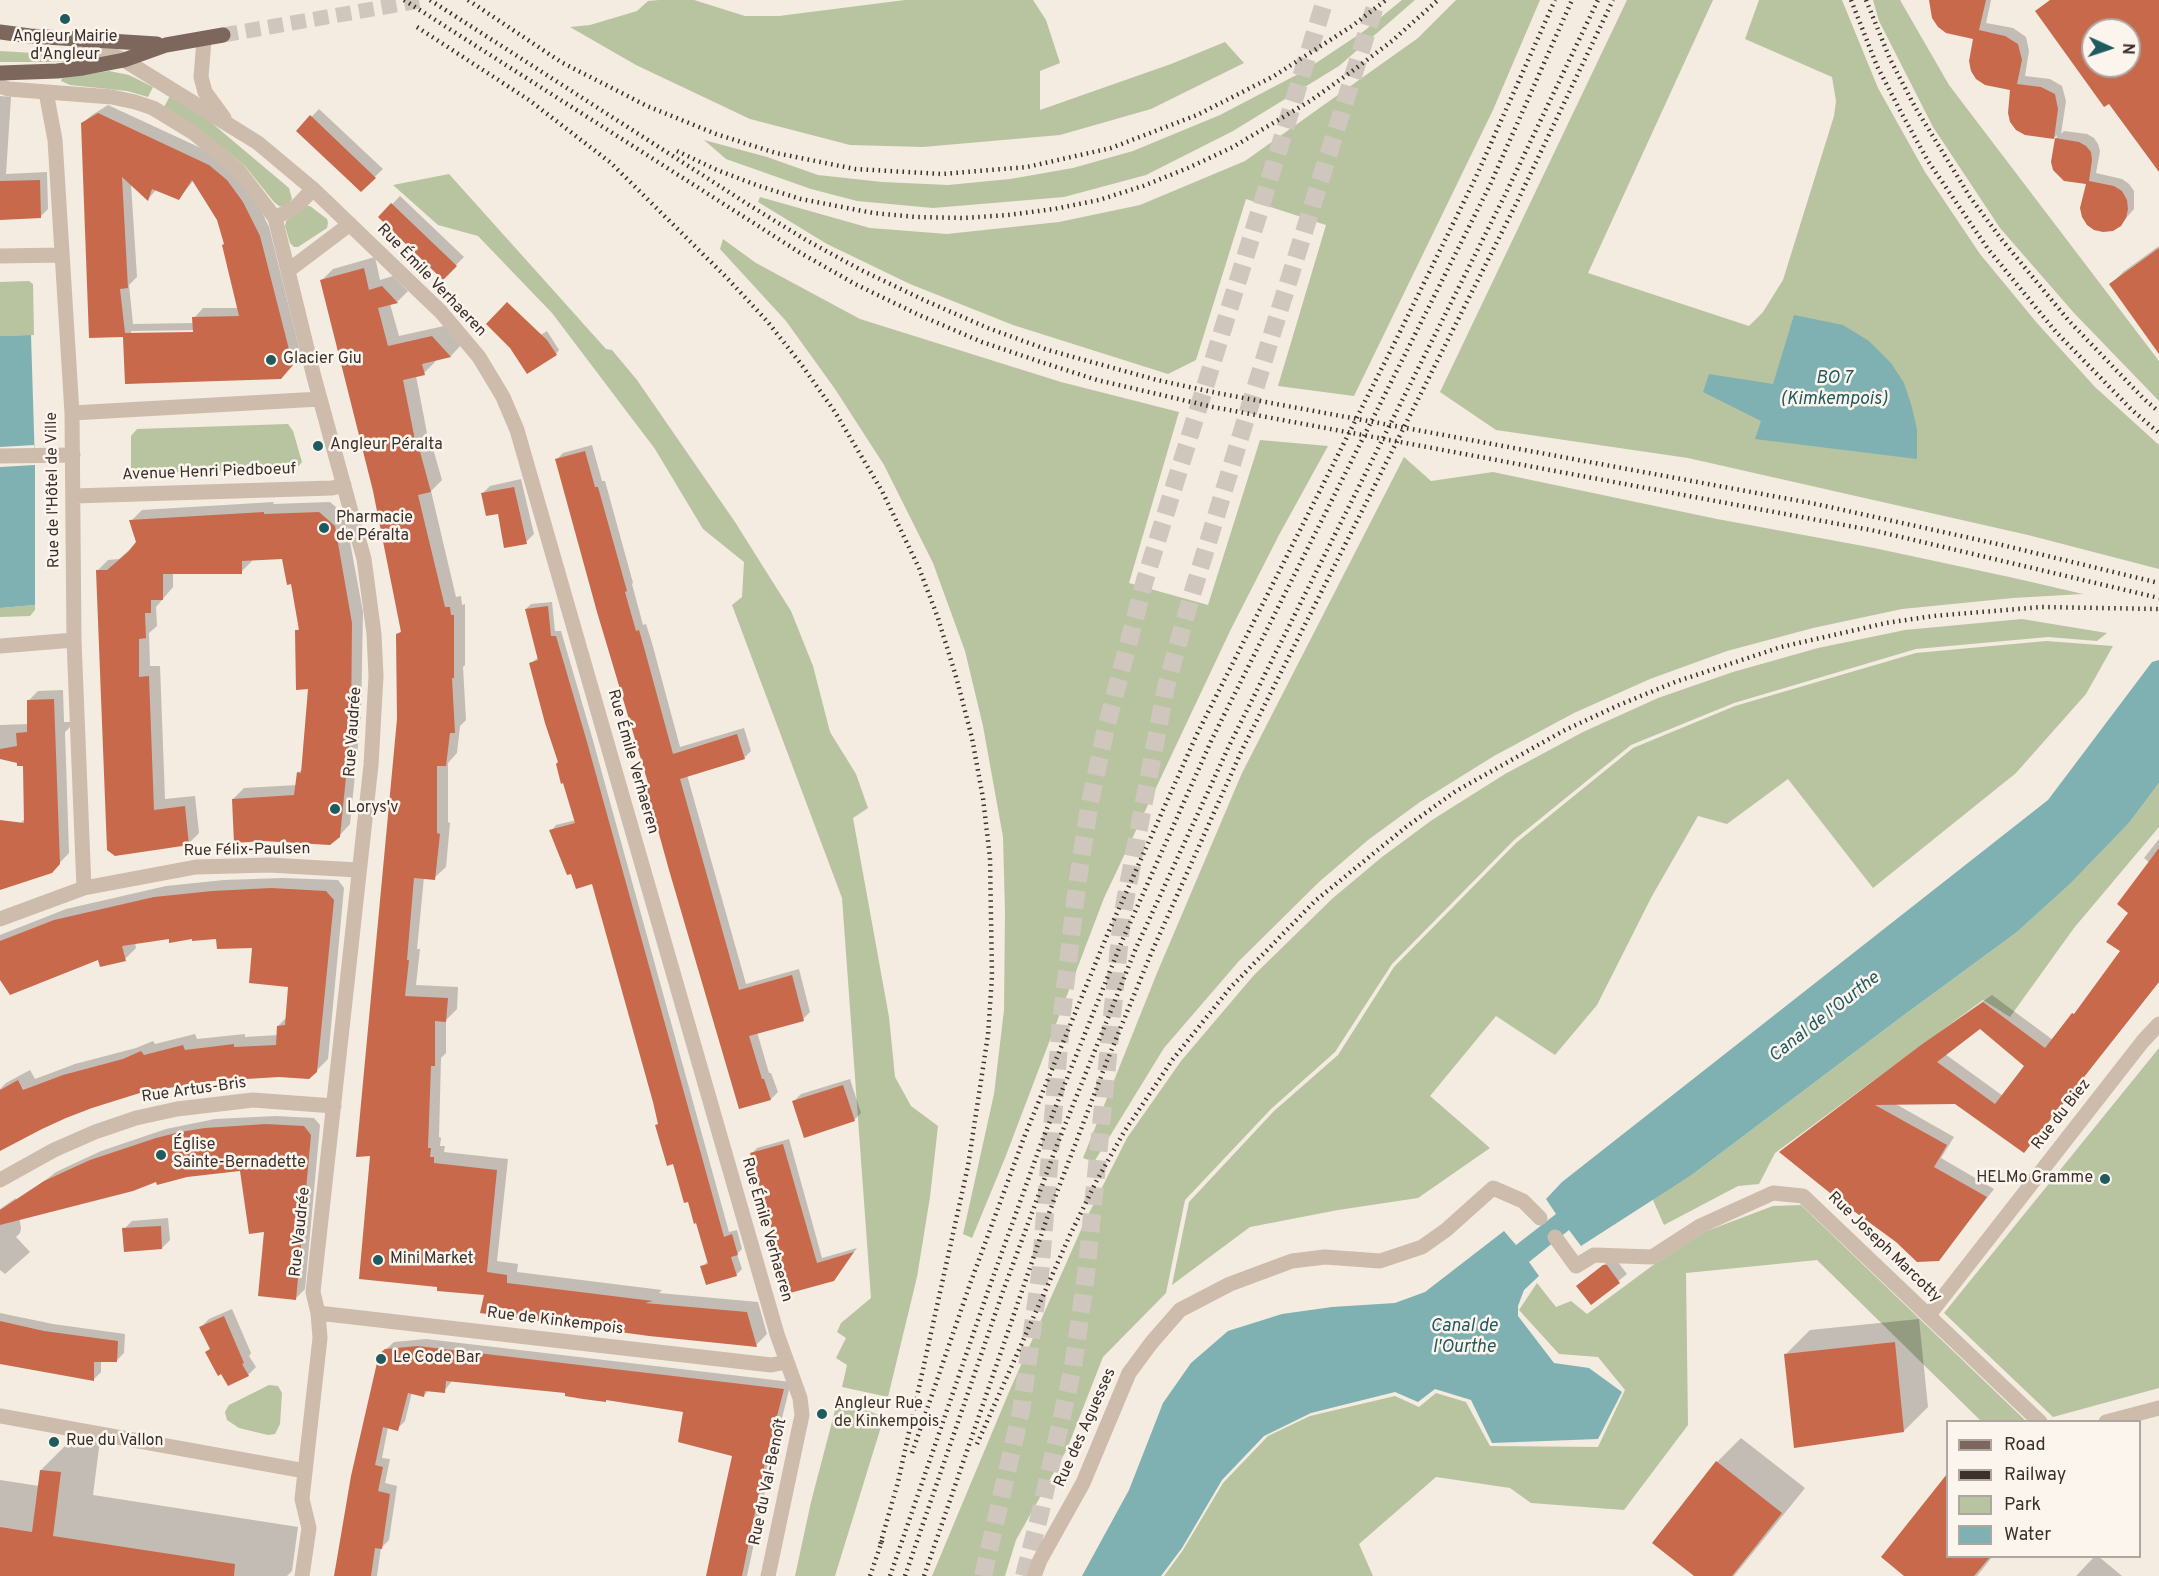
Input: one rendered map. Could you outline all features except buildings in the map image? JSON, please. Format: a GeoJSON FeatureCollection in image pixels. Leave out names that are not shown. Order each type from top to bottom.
{"type":"FeatureCollection","features":[{"type":"Feature","properties":{"kind":"main road"},"geometry":{"type":"LineString","coordinates":[[0,32],[78,40],[166,45],[223,35]]}},
{"type":"Feature","properties":{"kind":"main road"},"geometry":{"type":"LineString","coordinates":[[0,73],[57,71],[124,60],[166,45]]}},
{"type":"Feature","properties":{"kind":"street","name":"Rue Émile Verhaeren"},"geometry":{"type":"LineString","coordinates":[[78,40],[124,60],[229,125],[258,144],[313,189],[441,312],[479,357],[503,397],[517,430],[787,1362]]}},
{"type":"Feature","properties":{"kind":"street","name":"Rue Émile Verhaeren"},"geometry":{"type":"LineString","coordinates":[[204,40],[201,76],[205,92],[229,125]]}},
{"type":"Feature","properties":{"kind":"street","name":"Rue Vaudrée"},"geometry":{"type":"LineString","coordinates":[[0,86],[112,97],[153,108],[194,133],[239,171],[275,218],[320,399],[364,559],[374,634],[376,676],[370,765],[313,1292],[320,1338],[302,1499],[309,1528],[302,1576]]}},
{"type":"Feature","properties":{"kind":"street","name":"Rue de l'Hôtel de Ville"},"geometry":{"type":"LineString","coordinates":[[46,92],[55,140],[72,413],[74,639],[84,888]]}},
{"type":"Feature","properties":{"kind":"street"},"geometry":{"type":"LineString","coordinates":[[275,218],[297,206],[313,189]]}},
{"type":"Feature","properties":{"kind":"street","name":"Rue Émile Verhaeren"},"geometry":{"type":"LineString","coordinates":[[289,270],[350,224]]}},
{"type":"Feature","properties":{"kind":"street"},"geometry":{"type":"LineString","coordinates":[[0,256],[62,255]]}},
{"type":"Feature","properties":{"kind":"street"},"geometry":{"type":"LineString","coordinates":[[72,413],[320,399]]}},
{"type":"Feature","properties":{"kind":"street"},"geometry":{"type":"LineString","coordinates":[[0,456],[73,454]]}},
{"type":"Feature","properties":{"kind":"street","name":"Avenue Henri Piedboeuf"},"geometry":{"type":"LineString","coordinates":[[74,496],[344,486]]}},
{"type":"Feature","properties":{"kind":"street"},"geometry":{"type":"LineString","coordinates":[[0,646],[74,639]]}},
{"type":"Feature","properties":{"kind":"street","name":"Rue Félix-Paulsen"},"geometry":{"type":"LineString","coordinates":[[0,919],[84,888],[196,867],[268,865],[358,870]]}},
{"type":"Feature","properties":{"kind":"street","name":"Rue du Biez"},"geometry":{"type":"LineString","coordinates":[[1929,1315],[2143,1041],[2159,1024]]}},
{"type":"Feature","properties":{"kind":"street","name":"Rue Artus-Bris"},"geometry":{"type":"LineString","coordinates":[[0,1180],[54,1150],[94,1132],[136,1118],[177,1109],[253,1100],[334,1106]]}},
{"type":"Feature","properties":{"kind":"street","name":"Rue des Aguesses"},"geometry":{"type":"LineString","coordinates":[[1034,1576],[1040,1560],[1083,1483],[1129,1373],[1152,1341],[1180,1310],[1230,1284],[1292,1261],[1325,1257],[1380,1261],[1422,1247],[1446,1230],[1493,1188],[1523,1201],[1540,1218]]}},
{"type":"Feature","properties":{"kind":"street","name":"Rue Joseph Marcotty"},"geometry":{"type":"LineString","coordinates":[[1555,1237],[1576,1266],[1594,1255],[1653,1257],[1700,1226],[1773,1193],[1803,1196],[2038,1420]]}},
{"type":"Feature","properties":{"kind":"street","name":"Rue de Kinkempois"},"geometry":{"type":"LineString","coordinates":[[318,1313],[771,1365],[787,1362]]}},
{"type":"Feature","properties":{"kind":"street","name":"Rue du Val-Benoît"},"geometry":{"type":"LineString","coordinates":[[768,1576],[801,1415],[800,1398],[787,1362]]}},
{"type":"Feature","properties":{"kind":"street"},"geometry":{"type":"LineString","coordinates":[[2114,1420],[2159,1408]]}},
{"type":"Feature","properties":{"kind":"street"},"geometry":{"type":"LineString","coordinates":[[0,1416],[305,1471]]}},
{"type":"Feature","properties":{"kind":"green space"},"geometry":{"type":"Polygon","coordinates":[[[694,0],[745,16],[779,16],[905,0],[1033,0],[1046,20],[1060,63],[1040,71],[1040,110],[1171,64],[1225,42],[1244,63],[1151,109],[1060,135],[923,147],[850,145],[750,119],[636,65],[570,27],[590,25],[637,11],[648,1],[694,0]]]}},
{"type":"Feature","properties":{"kind":"green space"},"geometry":{"type":"Polygon","coordinates":[[[1402,0],[1415,0],[1339,66],[1233,131],[1146,175],[1064,197],[933,208],[857,201],[811,189],[726,159],[704,140],[767,157],[818,175],[882,182],[948,185],[1010,179],[1073,168],[1133,151],[1220,115],[1304,71],[1364,31],[1402,0]]]}},
{"type":"Feature","properties":{"kind":"green space"},"geometry":{"type":"Polygon","coordinates":[[[1456,0],[1540,0],[1493,110],[1354,396],[1278,386],[1326,225],[1246,199],[1196,360],[1168,374],[1013,325],[910,284],[827,244],[758,202],[760,197],[870,228],[947,234],[1059,222],[1140,205],[1245,161],[1418,38],[1456,0]]]}},
{"type":"Feature","properties":{"kind":"green space"},"geometry":{"type":"Polygon","coordinates":[[[1627,0],[1713,0],[1588,273],[1749,326],[1763,312],[1783,280],[1834,116],[1836,101],[1832,77],[1745,39],[1759,0],[1842,0],[1878,88],[1925,172],[1980,254],[2037,323],[2095,387],[2159,445],[2159,569],[2028,535],[1688,458],[1496,430],[1440,392],[1627,0]]]}},
{"type":"Feature","properties":{"kind":"green space"},"geometry":{"type":"Polygon","coordinates":[[[1873,0],[1900,0],[1949,85],[2159,361],[2159,401],[2074,313],[2000,228],[1933,127],[1879,21],[1873,0]]]}},
{"type":"Feature","properties":{"kind":"green space"},"geometry":{"type":"Polygon","coordinates":[[[0,51],[67,55],[69,58],[67,62],[0,62],[0,51]]]}},
{"type":"Feature","properties":{"kind":"green space"},"geometry":{"type":"Polygon","coordinates":[[[109,71],[129,75],[153,87],[148,97],[127,91],[70,85],[61,81],[62,78],[109,71]]]}},
{"type":"Feature","properties":{"kind":"green space"},"geometry":{"type":"Polygon","coordinates":[[[170,96],[207,119],[289,188],[292,199],[287,206],[279,206],[274,202],[245,166],[202,131],[164,107],[170,96]]]}},
{"type":"Feature","properties":{"kind":"green space"},"geometry":{"type":"Polygon","coordinates":[[[449,174],[606,349],[612,350],[637,380],[735,522],[791,611],[813,666],[830,732],[856,774],[868,808],[853,818],[889,1017],[895,1077],[911,1106],[938,1126],[930,1197],[917,1277],[888,1397],[842,1387],[847,1365],[836,1358],[846,1338],[837,1332],[841,1323],[871,1298],[842,898],[732,605],[742,597],[744,562],[703,529],[655,449],[552,313],[478,236],[438,225],[393,185],[449,174]]]}},
{"type":"Feature","properties":{"kind":"green space"},"geometry":{"type":"Polygon","coordinates":[[[306,206],[310,206],[327,219],[327,228],[298,247],[294,247],[290,243],[285,226],[286,221],[306,206]]]}},
{"type":"Feature","properties":{"kind":"green space"},"geometry":{"type":"Polygon","coordinates":[[[723,239],[756,263],[860,319],[1061,382],[1179,412],[1129,583],[1208,605],[1260,440],[1328,446],[1231,629],[1104,898],[1005,1158],[972,1238],[963,1234],[994,1094],[1004,1010],[1005,912],[1003,837],[983,726],[965,651],[933,563],[884,465],[835,389],[786,321],[720,249],[723,239]]]}},
{"type":"Feature","properties":{"kind":"green space"},"geometry":{"type":"Polygon","coordinates":[[[29,281],[33,284],[34,335],[0,336],[0,282],[29,281]]]}},
{"type":"Feature","properties":{"kind":"green space"},"geometry":{"type":"Polygon","coordinates":[[[288,424],[293,431],[302,462],[297,468],[137,474],[131,469],[131,436],[137,429],[288,424]]]}},
{"type":"Feature","properties":{"kind":"green space"},"geometry":{"type":"Polygon","coordinates":[[[1404,457],[1431,481],[1493,472],[1717,519],[1874,548],[2083,594],[1902,609],[1813,628],[1727,651],[1650,679],[1574,713],[1494,756],[1420,802],[1368,840],[1319,882],[1239,961],[1164,1048],[1094,1162],[1083,1158],[1157,973],[1242,773],[1404,457]]]}},
{"type":"Feature","properties":{"kind":"green space"},"geometry":{"type":"Polygon","coordinates":[[[35,605],[35,610],[30,616],[0,617],[0,608],[35,605]]]}},
{"type":"Feature","properties":{"kind":"green space"},"geometry":{"type":"Polygon","coordinates":[[[2022,619],[2107,633],[2097,641],[2048,637],[1916,649],[1734,703],[1631,745],[1514,840],[1392,964],[1335,1052],[1271,1109],[1185,1200],[1166,1293],[1103,1357],[1067,1449],[1016,1540],[1005,1576],[932,1576],[1009,1392],[1084,1223],[1127,1138],[1181,1061],[1254,975],[1333,898],[1382,857],[1432,820],[1505,774],[1583,732],[1658,698],[1733,672],[1818,648],[1905,630],[2022,619]]]}},
{"type":"Feature","properties":{"kind":"green space"},"geometry":{"type":"Polygon","coordinates":[[[2046,641],[2113,646],[2086,694],[2016,773],[1873,888],[1788,779],[1727,824],[1698,816],[1652,896],[1597,1005],[1555,1055],[1496,1016],[1430,1096],[1490,1148],[1418,1198],[1250,1227],[1172,1285],[1189,1202],[1274,1111],[1338,1055],[1394,967],[1516,843],[1633,748],[1735,706],[1916,653],[2046,641]]]}},
{"type":"Feature","properties":{"kind":"green space"},"geometry":{"type":"Polygon","coordinates":[[[2159,783],[2159,827],[2074,928],[2010,1017],[1983,1000],[1775,1153],[1759,1184],[1738,1186],[1664,1225],[1652,1198],[1693,1174],[2017,932],[2071,883],[2129,823],[2159,783]]]}},
{"type":"Feature","properties":{"kind":"green space","name":"HELMo Gramme"},"geometry":{"type":"Polygon","coordinates":[[[2159,1048],[2159,1388],[2053,1417],[1944,1313],[2159,1048]]]}},
{"type":"Feature","properties":{"kind":"green space"},"geometry":{"type":"Polygon","coordinates":[[[1801,1205],[2025,1420],[1980,1420],[1817,1260],[1686,1273],[1688,1425],[1624,1510],[1531,1503],[1510,1488],[1436,1477],[1359,1544],[1373,1576],[1164,1576],[1183,1550],[1223,1483],[1268,1436],[1310,1416],[1395,1396],[1419,1407],[1436,1393],[1466,1402],[1490,1446],[1598,1447],[1625,1390],[1598,1357],[1559,1354],[1519,1310],[1537,1283],[1556,1307],[1571,1301],[1587,1314],[1656,1263],[1704,1232],[1773,1206],[1801,1205]]]}},
{"type":"Feature","properties":{"kind":"green space"},"geometry":{"type":"Polygon","coordinates":[[[269,1385],[278,1386],[282,1393],[280,1424],[275,1434],[268,1435],[239,1428],[227,1420],[225,1412],[229,1405],[269,1385]]]}},
{"type":"Feature","properties":{"kind":"green space"},"geometry":{"type":"Polygon","coordinates":[[[838,1399],[884,1417],[835,1576],[795,1576],[811,1502],[838,1399]]]}},
{"type":"Feature","properties":{"kind":"water","name":"BO 7 (Kimkempois)"},"geometry":{"type":"Polygon","coordinates":[[[1794,315],[1843,325],[1869,341],[1891,363],[1904,383],[1911,404],[1917,429],[1917,459],[1755,439],[1761,421],[1703,392],[1709,374],[1773,384],[1794,315]]]}},
{"type":"Feature","properties":{"kind":"water"},"geometry":{"type":"Polygon","coordinates":[[[31,335],[35,465],[35,605],[0,608],[0,336],[31,335]]]}},
{"type":"Feature","properties":{"kind":"water","name":"Canal de l'Ourthe"},"geometry":{"type":"Polygon","coordinates":[[[2159,660],[2159,783],[2129,823],[2071,883],[2017,932],[1693,1174],[1581,1246],[1569,1230],[1529,1262],[1539,1276],[1524,1290],[1518,1306],[1518,1316],[1554,1363],[1589,1368],[1622,1392],[1598,1439],[1492,1443],[1471,1400],[1435,1389],[1418,1402],[1395,1392],[1311,1413],[1264,1436],[1222,1480],[1182,1548],[1161,1576],[1082,1576],[1129,1490],[1163,1403],[1191,1363],[1228,1331],[1282,1314],[1332,1307],[1395,1303],[1425,1292],[1504,1231],[1516,1245],[1556,1214],[1546,1199],[1562,1182],[2048,800],[2152,662],[2159,660]]]}},
{"type":"Feature","properties":{"kind":"pier"},"geometry":{"type":"Polygon","coordinates":[[[34,445],[35,465],[0,467],[0,447],[34,445]]]}},
{"type":"Feature","properties":{"kind":"tunnel"},"geometry":{"type":"LineString","coordinates":[[223,35],[425,0]]}},
{"type":"Feature","properties":{"kind":"tunnel"},"geometry":{"type":"LineString","coordinates":[[983,1576],[1021,1411],[1040,1275],[1061,1022],[1077,886],[1089,807],[1106,728],[1145,580],[1325,0]]}},
{"type":"Feature","properties":{"kind":"tunnel"},"geometry":{"type":"LineString","coordinates":[[1024,1576],[1073,1367],[1086,1275],[1122,917],[1166,687],[1271,337],[1377,0]]}},
{"type":"Feature","properties":{"kind":"railway"},"geometry":{"type":"LineString","coordinates":[[404,0],[799,252],[855,284],[982,342],[1097,380],[1213,407],[1876,531],[2159,598]]}},
{"type":"Feature","properties":{"kind":"railway"},"geometry":{"type":"LineString","coordinates":[[430,0],[806,240],[861,270],[926,301],[988,328],[1048,350],[1157,380],[1217,393],[1816,504],[2159,583]]}},
{"type":"Feature","properties":{"kind":"railway"},"geometry":{"type":"LineString","coordinates":[[468,0],[561,62],[647,106],[716,134],[776,153],[855,169],[942,174],[1027,167],[1111,148],[1197,115],[1274,76],[1352,26],[1386,0]]}},
{"type":"Feature","properties":{"kind":"railway"},"geometry":{"type":"LineString","coordinates":[[677,151],[759,186],[801,199],[873,213],[964,218],[1054,209],[1099,200],[1143,186],[1233,147],[1310,101],[1351,72],[1392,41],[1438,0]]}},
{"type":"Feature","properties":{"kind":"railway"},"geometry":{"type":"LineString","coordinates":[[912,1453],[970,1284],[1025,1135],[1108,933],[1197,734],[1475,179],[1555,0]]}},
{"type":"Feature","properties":{"kind":"railway"},"geometry":{"type":"LineString","coordinates":[[890,1576],[1042,1141],[1122,941],[1212,739],[1490,185],[1572,0]]}},
{"type":"Feature","properties":{"kind":"railway"},"geometry":{"type":"LineString","coordinates":[[905,1576],[1002,1294],[1057,1145],[1136,948],[1229,746],[1505,195],[1598,0]]}},
{"type":"Feature","properties":{"kind":"railway"},"geometry":{"type":"LineString","coordinates":[[924,1576],[1046,1221],[1150,956],[1241,752],[1518,200],[1613,0]]}},
{"type":"Feature","properties":{"kind":"railway"},"geometry":{"type":"LineString","coordinates":[[1851,0],[1877,66],[1902,114],[1928,161],[1988,249],[2056,332],[2132,410],[2159,433]]}},
{"type":"Feature","properties":{"kind":"railway"},"geometry":{"type":"LineString","coordinates":[[1866,0],[1890,59],[1915,107],[1970,197],[2002,240],[2069,321],[2159,412]]}},
{"type":"Feature","properties":{"kind":"railway"},"geometry":{"type":"LineString","coordinates":[[417,27],[529,100],[611,163],[767,321],[835,412],[882,491],[919,568],[938,618],[957,680],[972,738],[983,798],[990,858],[992,976],[988,1035],[968,1166],[898,1482],[880,1545]]}},
{"type":"Feature","properties":{"kind":"railway"},"geometry":{"type":"LineString","coordinates":[[977,1444],[1070,1235],[1097,1180],[1124,1132],[1173,1059],[1230,988],[1315,901],[1406,827],[1456,791],[1565,730],[1619,705],[1675,682],[1781,647],[1886,623],[1933,616],[2041,607],[2159,609]]}},
{"type":"Feature","properties":{"kind":"railway"},"geometry":{"type":"LineString","coordinates":[[870,1576],[883,1538]]}},
{"type":"Feature","properties":{"kind":"place","name":"Angleur Mairie d'Angleur"},"geometry":{"type":"Point","coordinates":[65,19]}},
{"type":"Feature","properties":{"kind":"place","name":"Glacier Giu"},"geometry":{"type":"Point","coordinates":[271,360]}},
{"type":"Feature","properties":{"kind":"place","name":"Angleur Péralta"},"geometry":{"type":"Point","coordinates":[318,446]}},
{"type":"Feature","properties":{"kind":"place","name":"Pharmacie de Péralta"},"geometry":{"type":"Point","coordinates":[324,528]}},
{"type":"Feature","properties":{"kind":"place","name":"Lorys'v"},"geometry":{"type":"Point","coordinates":[335,809]}},
{"type":"Feature","properties":{"kind":"place","name":"Église Sainte-Bernadette"},"geometry":{"type":"Point","coordinates":[161,1155]}},
{"type":"Feature","properties":{"kind":"place","name":"HELMo Gramme"},"geometry":{"type":"Point","coordinates":[2105,1179]}},
{"type":"Feature","properties":{"kind":"place","name":"Mini Market"},"geometry":{"type":"Point","coordinates":[378,1260]}},
{"type":"Feature","properties":{"kind":"place","name":"Le Code Bar"},"geometry":{"type":"Point","coordinates":[381,1359]}},
{"type":"Feature","properties":{"kind":"place","name":"Angleur Rue de Kinkempois"},"geometry":{"type":"Point","coordinates":[822,1414]}},
{"type":"Feature","properties":{"kind":"place","name":"Rue du Vallon"},"geometry":{"type":"Point","coordinates":[54,1442]}}]}
